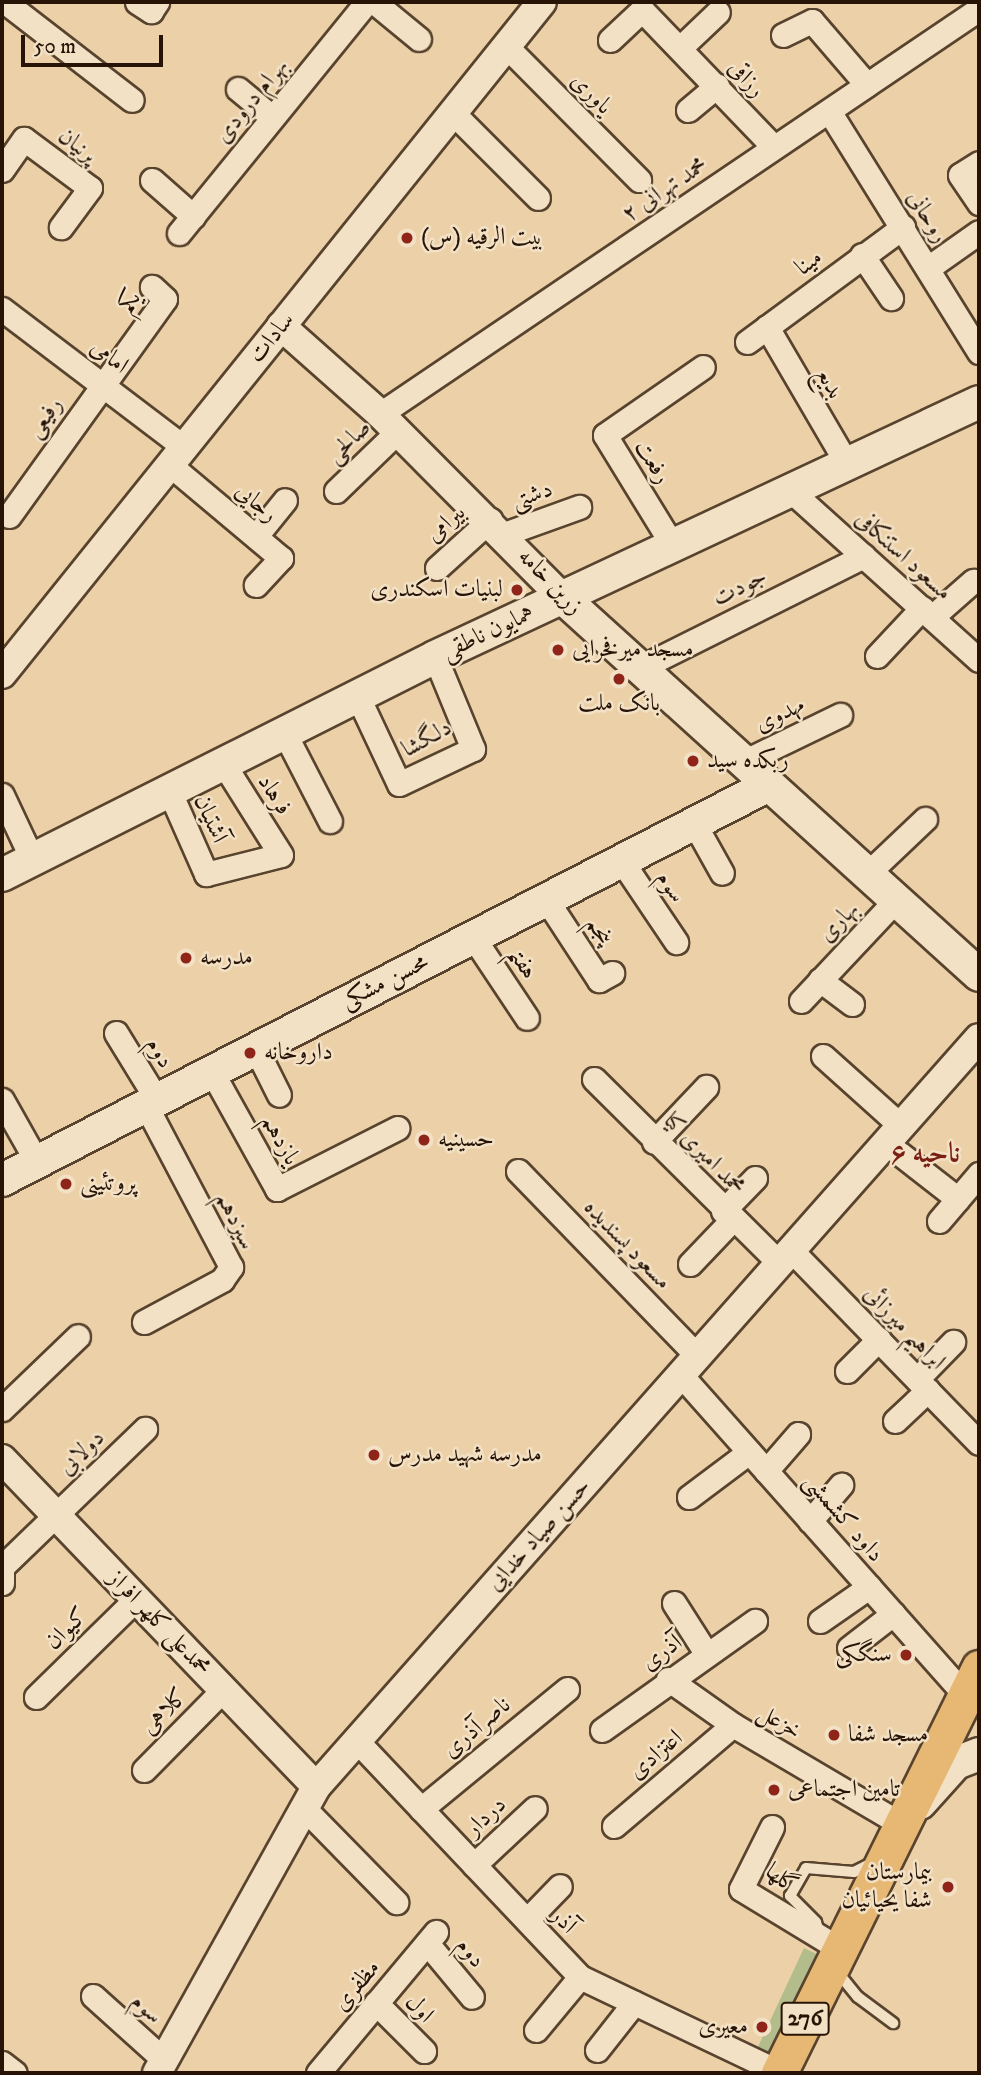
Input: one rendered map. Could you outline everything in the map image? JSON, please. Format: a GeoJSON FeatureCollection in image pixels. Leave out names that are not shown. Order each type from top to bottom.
{"type":"FeatureCollection","features":[{"type":"Feature","properties":{"kind":"main road","name":"همایون ناطقی"},"geometry":{"type":"LineString","coordinates":[[2,875],[435,657],[847,464],[976,411]]}},
{"type":"Feature","properties":{"kind":"main road","name":"زرین خامه"},"geometry":{"type":"LineString","coordinates":[[563,598],[979,975]]}},
{"type":"Feature","properties":{"kind":"main road","name":"محسن مشکی"},"geometry":{"type":"LineString","coordinates":[[2,1180],[769,785]]}},
{"type":"Feature","properties":{"kind":"main road","name":"276"},"geometry":{"type":"LineString","coordinates":[[779,2073],[831,1950],[888,1856],[973,1682]]}},
{"type":"Feature","properties":{"kind":"main road"},"geometry":{"type":"LineString","coordinates":[[903,1825],[938,1779],[956,1763],[979,1754]]}},
{"type":"Feature","properties":{"kind":"street"},"geometry":{"type":"LineString","coordinates":[[5,2],[132,100]]}},
{"type":"Feature","properties":{"kind":"street"},"geometry":{"type":"LineString","coordinates":[[136,2],[151,11],[157,2]]}},
{"type":"Feature","properties":{"kind":"street","name":"بهرام درودی"},"geometry":{"type":"LineString","coordinates":[[152,180],[186,225],[367,2]]}},
{"type":"Feature","properties":{"kind":"street"},"geometry":{"type":"LineString","coordinates":[[374,2],[419,39]]}},
{"type":"Feature","properties":{"kind":"street","name":"سادات"},"geometry":{"type":"LineString","coordinates":[[2,674],[542,2]]}},
{"type":"Feature","properties":{"kind":"street","name":"محمد تهرانی ۲"},"geometry":{"type":"LineString","coordinates":[[389,422],[774,148],[979,9]]}},
{"type":"Feature","properties":{"kind":"street","name":"رزاقی"},"geometry":{"type":"LineString","coordinates":[[610,40],[642,10],[774,148]]}},
{"type":"Feature","properties":{"kind":"street"},"geometry":{"type":"LineString","coordinates":[[680,48],[719,12]]}},
{"type":"Feature","properties":{"kind":"street"},"geometry":{"type":"LineString","coordinates":[[782,35],[812,21],[867,85]]}},
{"type":"Feature","properties":{"kind":"street","name":"یاوری"},"geometry":{"type":"LineString","coordinates":[[506,46],[639,180]]}},
{"type":"Feature","properties":{"kind":"street"},"geometry":{"type":"LineString","coordinates":[[688,110],[717,86]]}},
{"type":"Feature","properties":{"kind":"street"},"geometry":{"type":"LineString","coordinates":[[238,89],[271,117]]}},
{"type":"Feature","properties":{"kind":"street","name":"روحانی"},"geometry":{"type":"LineString","coordinates":[[828,111],[979,352]]}},
{"type":"Feature","properties":{"kind":"street"},"geometry":{"type":"LineString","coordinates":[[453,113],[538,198]]}},
{"type":"Feature","properties":{"kind":"street","name":"پرنیان"},"geometry":{"type":"LineString","coordinates":[[2,170],[24,139],[90,188],[61,227]]}},
{"type":"Feature","properties":{"kind":"street"},"geometry":{"type":"LineString","coordinates":[[979,163],[960,175],[979,203]]}},
{"type":"Feature","properties":{"kind":"street","name":"مینا"},"geometry":{"type":"LineString","coordinates":[[747,342],[903,227]]}},
{"type":"Feature","properties":{"kind":"street"},"geometry":{"type":"LineString","coordinates":[[928,268],[979,232]]}},
{"type":"Feature","properties":{"kind":"street"},"geometry":{"type":"LineString","coordinates":[[862,255],[891,298]]}},
{"type":"Feature","properties":{"kind":"street","name":"یکم"},"geometry":{"type":"LineString","coordinates":[[101,384],[166,299],[152,287]]}},
{"type":"Feature","properties":{"kind":"street","name":"امامی"},"geometry":{"type":"LineString","coordinates":[[2,309],[101,384],[177,456]]}},
{"type":"Feature","properties":{"kind":"street","name":"زرین خامه"},"geometry":{"type":"LineString","coordinates":[[281,326],[389,422],[497,527],[563,598]]}},
{"type":"Feature","properties":{"kind":"street","name":"بدیع"},"geometry":{"type":"LineString","coordinates":[[767,327],[847,464]]}},
{"type":"Feature","properties":{"kind":"street","name":"رفعت"},"geometry":{"type":"LineString","coordinates":[[673,546],[604,435],[703,367]]}},
{"type":"Feature","properties":{"kind":"street","name":"رفیعی"},"geometry":{"type":"LineString","coordinates":[[9,516],[101,384]]}},
{"type":"Feature","properties":{"kind":"street","name":"صالحی"},"geometry":{"type":"LineString","coordinates":[[336,491],[389,422]]}},
{"type":"Feature","properties":{"kind":"street","name":"رجایی"},"geometry":{"type":"LineString","coordinates":[[177,456],[281,558],[256,585]]}},
{"type":"Feature","properties":{"kind":"street","name":"مسعود استنکافی"},"geometry":{"type":"LineString","coordinates":[[791,491],[979,660]]}},
{"type":"Feature","properties":{"kind":"street"},"geometry":{"type":"LineString","coordinates":[[256,536],[285,500]]}},
{"type":"Feature","properties":{"kind":"street","name":"دشتی"},"geometry":{"type":"LineString","coordinates":[[497,527],[579,507]]}},
{"type":"Feature","properties":{"kind":"street","name":"بیرامی"},"geometry":{"type":"LineString","coordinates":[[437,568],[497,527]]}},
{"type":"Feature","properties":{"kind":"street","name":"جودت"},"geometry":{"type":"LineString","coordinates":[[640,668],[864,556]]}},
{"type":"Feature","properties":{"kind":"street"},"geometry":{"type":"LineString","coordinates":[[877,656],[927,612],[973,581]]}},
{"type":"Feature","properties":{"kind":"street","name":"دلگشا"},"geometry":{"type":"LineString","coordinates":[[358,697],[399,784],[473,749],[435,657]]}},
{"type":"Feature","properties":{"kind":"street","name":"مهدوی"},"geometry":{"type":"LineString","coordinates":[[743,762],[840,715]]}},
{"type":"Feature","properties":{"kind":"street"},"geometry":{"type":"LineString","coordinates":[[285,734],[330,821]]}},
{"type":"Feature","properties":{"kind":"street","name":"فرهاد"},"geometry":{"type":"LineString","coordinates":[[223,763],[281,855]]}},
{"type":"Feature","properties":{"kind":"street","name":"آشتیان"},"geometry":{"type":"LineString","coordinates":[[169,790],[206,874],[281,855]]}},
{"type":"Feature","properties":{"kind":"street"},"geometry":{"type":"LineString","coordinates":[[2,794],[32,859]]}},
{"type":"Feature","properties":{"kind":"street"},"geometry":{"type":"LineString","coordinates":[[867,874],[925,819]]}},
{"type":"Feature","properties":{"kind":"street"},"geometry":{"type":"LineString","coordinates":[[694,823],[722,873]]}},
{"type":"Feature","properties":{"kind":"street","name":"سوم"},"geometry":{"type":"LineString","coordinates":[[621,860],[676,942]]}},
{"type":"Feature","properties":{"kind":"street","name":"پنجم"},"geometry":{"type":"LineString","coordinates":[[546,899],[599,980],[612,973]]}},
{"type":"Feature","properties":{"kind":"street","name":"بهاری"},"geometry":{"type":"LineString","coordinates":[[801,1001],[896,900]]}},
{"type":"Feature","properties":{"kind":"street","name":"هفتم"},"geometry":{"type":"LineString","coordinates":[[473,937],[527,1018]]}},
{"type":"Feature","properties":{"kind":"street","name":"بهاری"},"geometry":{"type":"LineString","coordinates":[[820,980],[852,1004]]}},
{"type":"Feature","properties":{"kind":"street","name":"دوم"},"geometry":{"type":"LineString","coordinates":[[116,1033],[152,1103]]}},
{"type":"Feature","properties":{"kind":"street","name":"حسن صیاد خدایی"},"geometry":{"type":"LineString","coordinates":[[161,2067],[310,1797],[979,1038]]}},
{"type":"Feature","properties":{"kind":"street"},"geometry":{"type":"LineString","coordinates":[[256,1049],[279,1095]]}},
{"type":"Feature","properties":{"kind":"street"},"geometry":{"type":"LineString","coordinates":[[823,1056],[957,1199]]}},
{"type":"Feature","properties":{"kind":"street","name":"یازدهم"},"geometry":{"type":"LineString","coordinates":[[212,1072],[276,1189],[397,1128]]}},
{"type":"Feature","properties":{"kind":"street","name":"محمد امیری کیا"},"geometry":{"type":"LineString","coordinates":[[594,1079],[727,1216],[785,1257]]}},
{"type":"Feature","properties":{"kind":"street"},"geometry":{"type":"LineString","coordinates":[[654,1142],[706,1087]]}},
{"type":"Feature","properties":{"kind":"street"},"geometry":{"type":"LineString","coordinates":[[2,1100],[37,1162]]}},
{"type":"Feature","properties":{"kind":"street","name":"سیزدهم"},"geometry":{"type":"LineString","coordinates":[[144,1322],[222,1280],[231,1267],[152,1103]]}},
{"type":"Feature","properties":{"kind":"street","name":"مسعود پسندیده"},"geometry":{"type":"LineString","coordinates":[[518,1171],[689,1365]]}},
{"type":"Feature","properties":{"kind":"street"},"geometry":{"type":"LineString","coordinates":[[939,1221],[979,1174]]}},
{"type":"Feature","properties":{"kind":"street"},"geometry":{"type":"LineString","coordinates":[[690,1264],[755,1178]]}},
{"type":"Feature","properties":{"kind":"street","name":"ابراهیم میرزائی"},"geometry":{"type":"LineString","coordinates":[[785,1257],[879,1339],[979,1443]]}},
{"type":"Feature","properties":{"kind":"street"},"geometry":{"type":"LineString","coordinates":[[2,1409],[78,1336]]}},
{"type":"Feature","properties":{"kind":"street"},"geometry":{"type":"LineString","coordinates":[[847,1371],[879,1339]]}},
{"type":"Feature","properties":{"kind":"street"},"geometry":{"type":"LineString","coordinates":[[895,1422],[953,1342]]}},
{"type":"Feature","properties":{"kind":"street","name":"داود کشمشی"},"geometry":{"type":"LineString","coordinates":[[689,1365],[749,1452],[893,1614],[973,1682]]}},
{"type":"Feature","properties":{"kind":"street","name":"دولابی"},"geometry":{"type":"LineString","coordinates":[[2,1583],[2,1567],[145,1429]]}},
{"type":"Feature","properties":{"kind":"street"},"geometry":{"type":"LineString","coordinates":[[766,1471],[798,1434]]}},
{"type":"Feature","properties":{"kind":"street"},"geometry":{"type":"LineString","coordinates":[[690,1497],[749,1452]]}},
{"type":"Feature","properties":{"kind":"street","name":"محمدعلی کلهر افراز"},"geometry":{"type":"LineString","coordinates":[[2,1459],[223,1690],[310,1797]]}},
{"type":"Feature","properties":{"kind":"street"},"geometry":{"type":"LineString","coordinates":[[810,1521],[841,1485]]}},
{"type":"Feature","properties":{"kind":"street"},"geometry":{"type":"LineString","coordinates":[[820,1621],[869,1587]]}},
{"type":"Feature","properties":{"kind":"street","name":"کیوان"},"geometry":{"type":"LineString","coordinates":[[36,1697],[136,1599]]}},
{"type":"Feature","properties":{"kind":"street"},"geometry":{"type":"LineString","coordinates":[[674,1604],[706,1653]]}},
{"type":"Feature","properties":{"kind":"street"},"geometry":{"type":"LineString","coordinates":[[849,1648],[893,1614]]}},
{"type":"Feature","properties":{"kind":"street","name":"آذری"},"geometry":{"type":"LineString","coordinates":[[603,1730],[668,1679],[755,1621]]}},
{"type":"Feature","properties":{"kind":"street","name":"خزعل"},"geometry":{"type":"LineString","coordinates":[[668,1679],[733,1725],[903,1825]]}},
{"type":"Feature","properties":{"kind":"street","name":"ناصرآذری"},"geometry":{"type":"LineString","coordinates":[[421,1809],[567,1689]]}},
{"type":"Feature","properties":{"kind":"street","name":"کلاهی"},"geometry":{"type":"LineString","coordinates":[[144,1770],[223,1690]]}},
{"type":"Feature","properties":{"kind":"street","name":"اعتزادی"},"geometry":{"type":"LineString","coordinates":[[614,1826],[733,1725]]}},
{"type":"Feature","properties":{"kind":"street","name":"آذر"},"geometry":{"type":"LineString","coordinates":[[357,1741],[580,1977],[779,2073]]}},
{"type":"Feature","properties":{"kind":"street"},"geometry":{"type":"LineString","coordinates":[[310,1797],[396,1902]]}},
{"type":"Feature","properties":{"kind":"street","name":"دردار"},"geometry":{"type":"LineString","coordinates":[[474,1865],[535,1808]]}},
{"type":"Feature","properties":{"kind":"street","name":"گلها"},"geometry":{"type":"LineString","coordinates":[[772,1827],[741,1889],[831,1950]]}},
{"type":"Feature","properties":{"kind":"street"},"geometry":{"type":"LineString","coordinates":[[527,1920],[560,1886]]}},
{"type":"Feature","properties":{"kind":"street","name":"دوم"},"geometry":{"type":"LineString","coordinates":[[431,1937],[472,1997]]}},
{"type":"Feature","properties":{"kind":"street","name":"مظفری"},"geometry":{"type":"LineString","coordinates":[[318,2073],[431,1937]]}},
{"type":"Feature","properties":{"kind":"street"},"geometry":{"type":"LineString","coordinates":[[536,2030],[580,1977]]}},
{"type":"Feature","properties":{"kind":"street","name":"سوم"},"geometry":{"type":"LineString","coordinates":[[93,1996],[161,2067]]}},
{"type":"Feature","properties":{"kind":"street","name":"اول"},"geometry":{"type":"LineString","coordinates":[[376,2003],[424,2052]]}},
{"type":"Feature","properties":{"kind":"street"},"geometry":{"type":"LineString","coordinates":[[597,2050],[634,2003]]}},
{"type":"Feature","properties":{"kind":"street"},"geometry":{"type":"LineString","coordinates":[[2,2063],[15,2073]]}},
{"type":"Feature","properties":{"kind":"lane"},"geometry":{"type":"LineString","coordinates":[[888,1856],[854,1871],[806,1868],[790,1896],[816,1922],[858,1997],[893,2023]]}},
{"type":"Feature","properties":{"kind":"green space"},"geometry":{"type":"Polygon","coordinates":[[[804,1948],[817,1954],[768,2059],[755,2053],[804,1948]]]}},
{"type":"Feature","properties":{"kind":"place","name":"بیت الرقیه (س)"},"geometry":{"type":"Point","coordinates":[407,238]}},
{"type":"Feature","properties":{"kind":"place","name":"لبنیات اسکندری"},"geometry":{"type":"Point","coordinates":[517,590]}},
{"type":"Feature","properties":{"kind":"place","name":"مسجد میرفخرایی"},"geometry":{"type":"Point","coordinates":[558,650]}},
{"type":"Feature","properties":{"kind":"place","name":"بانک ملت"},"geometry":{"type":"Point","coordinates":[619,679]}},
{"type":"Feature","properties":{"kind":"place","name":"ربکده سید"},"geometry":{"type":"Point","coordinates":[693,761]}},
{"type":"Feature","properties":{"kind":"place","name":"مدرسه"},"geometry":{"type":"Point","coordinates":[186,958]}},
{"type":"Feature","properties":{"kind":"place","name":"داروخانه"},"geometry":{"type":"Point","coordinates":[250,1053]}},
{"type":"Feature","properties":{"kind":"place","name":"حسینیه"},"geometry":{"type":"Point","coordinates":[424,1140]}},
{"type":"Feature","properties":{"kind":"place","name":"پروتئینی"},"geometry":{"type":"Point","coordinates":[66,1184]}},
{"type":"Feature","properties":{"kind":"place","name":"مدرسه شهید مدرس"},"geometry":{"type":"Point","coordinates":[374,1455]}},
{"type":"Feature","properties":{"kind":"place","name":"سنگکی"},"geometry":{"type":"Point","coordinates":[906,1655]}},
{"type":"Feature","properties":{"kind":"place","name":"مسجد شفا"},"geometry":{"type":"Point","coordinates":[834,1735]}},
{"type":"Feature","properties":{"kind":"place","name":"تامین اجتماعی"},"geometry":{"type":"Point","coordinates":[774,1790]}},
{"type":"Feature","properties":{"kind":"place","name":"بیمارستان شفا یحیائیان"},"geometry":{"type":"Point","coordinates":[948,1887]}},
{"type":"Feature","properties":{"kind":"place","name":"معیری"},"geometry":{"type":"Point","coordinates":[762,2027]}},
{"type":"Feature","properties":{"kind":"district","name":"ناحیه ۶"},"geometry":{"type":"Point","coordinates":[925,1154]}}]}
